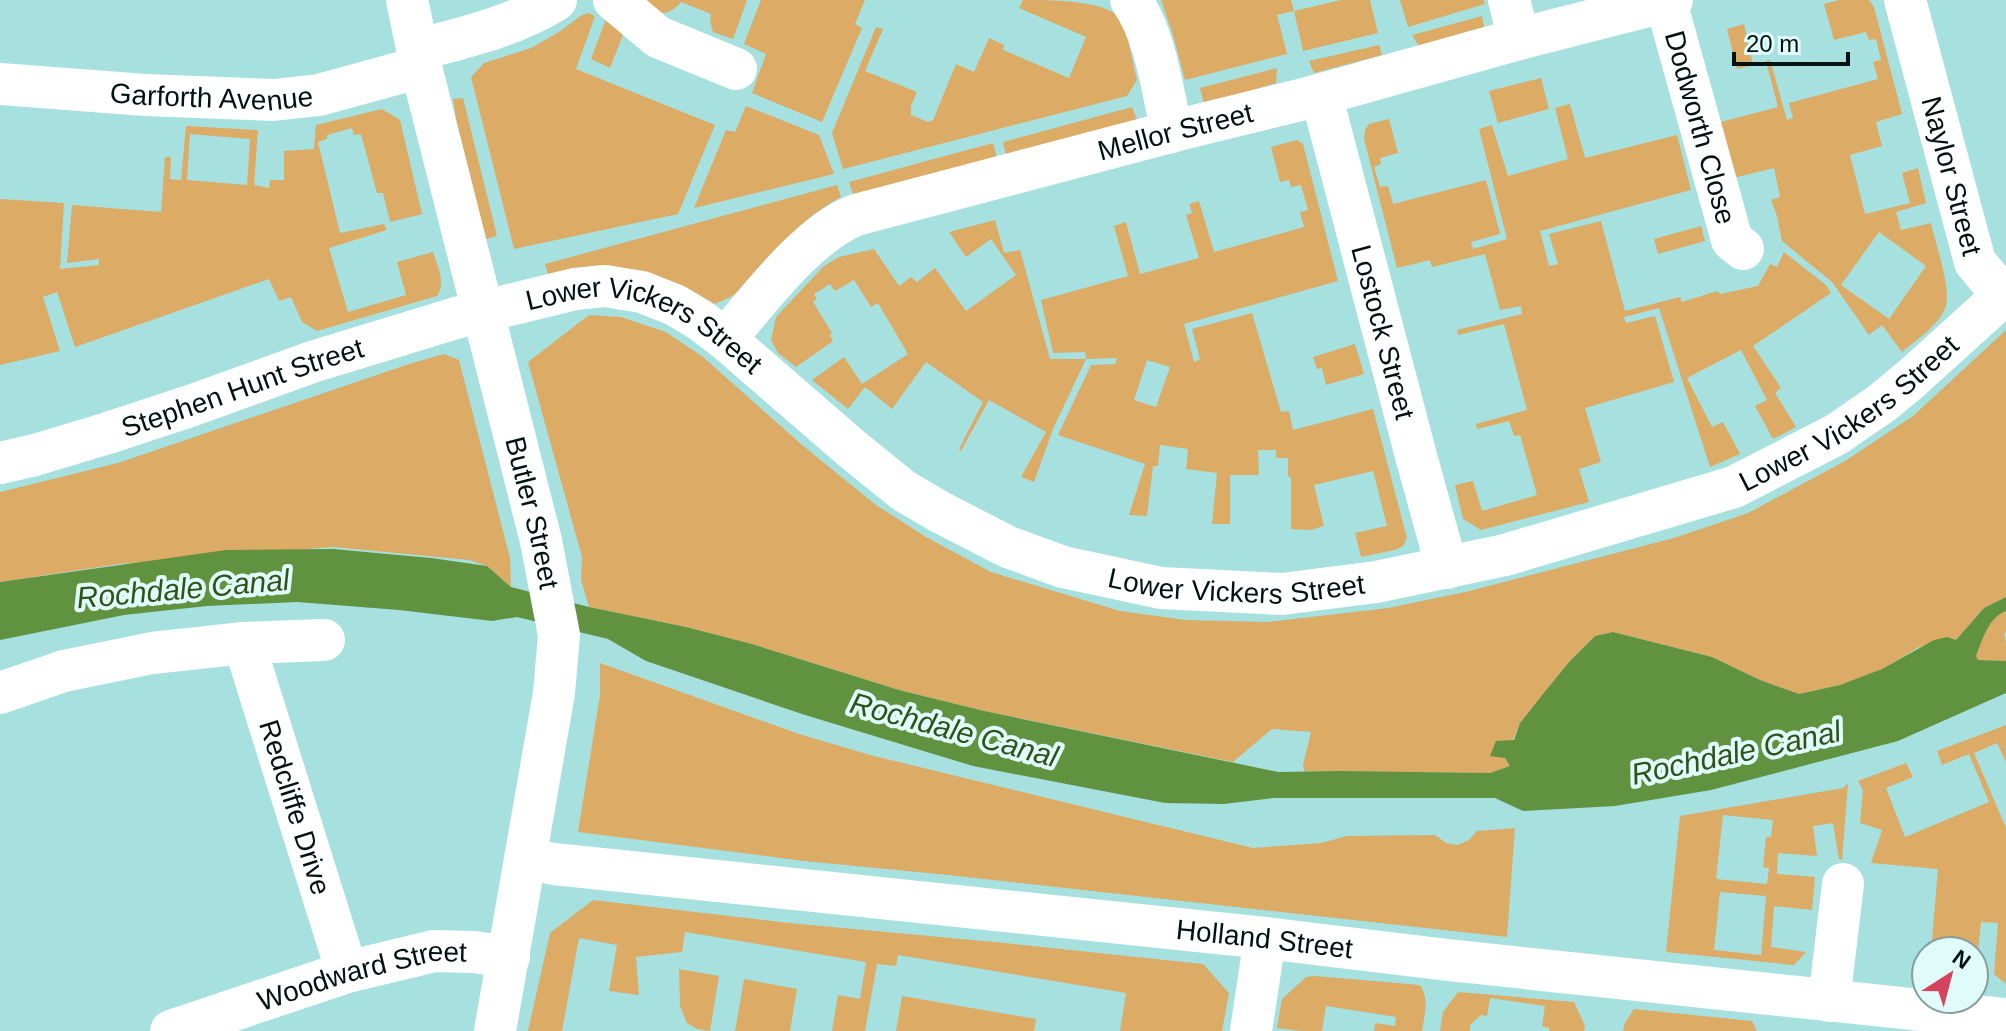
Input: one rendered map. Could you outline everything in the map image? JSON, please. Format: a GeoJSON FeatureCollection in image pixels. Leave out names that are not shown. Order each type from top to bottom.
{"type":"FeatureCollection","features":[{"type":"Feature","properties":{"kind":"street","name":"Butler Street"},"geometry":{"type":"LineString","coordinates":[[407,0],[548,575],[559,635],[556,679],[495,1031]]}},
{"type":"Feature","properties":{"kind":"street","name":"Garforth Avenue"},"geometry":{"type":"LineString","coordinates":[[0,84],[274,100],[319,95],[501,27],[556,0]]}},
{"type":"Feature","properties":{"kind":"street"},"geometry":{"type":"LineString","coordinates":[[614,0],[658,37],[736,69]]}},
{"type":"Feature","properties":{"kind":"street"},"geometry":{"type":"LineString","coordinates":[[1131,0],[1153,49],[1172,132]]}},
{"type":"Feature","properties":{"kind":"street","name":"Naylor Street"},"geometry":{"type":"LineString","coordinates":[[1905,0],[1975,262],[2005,295]]}},
{"type":"Feature","properties":{"kind":"street","name":"Mellor Street"},"geometry":{"type":"LineString","coordinates":[[725,339],[807,247],[841,221],[1321,94],[1514,20],[1669,1]]}},
{"type":"Feature","properties":{"kind":"street","name":"Dodworth Close"},"geometry":{"type":"LineString","coordinates":[[1669,1],[1732,240],[1743,249]]}},
{"type":"Feature","properties":{"kind":"street","name":"Lostock Street"},"geometry":{"type":"LineString","coordinates":[[1321,94],[1447,568]]}},
{"type":"Feature","properties":{"kind":"street","name":"Lower Vickers Street"},"geometry":{"type":"LineString","coordinates":[[483,310],[575,289],[605,286],[642,292],[675,305],[700,320],[904,491],[1008,547],[1063,567],[1161,588],[1270,594],[1376,582],[1505,555],[1734,487],[1837,434],[1882,403],[2005,295]]}},
{"type":"Feature","properties":{"kind":"street","name":"Stephen Hunt Street"},"geometry":{"type":"LineString","coordinates":[[0,463],[108,433],[312,362],[483,310]]}},
{"type":"Feature","properties":{"kind":"street"},"geometry":{"type":"LineString","coordinates":[[0,693],[64,671],[152,653],[244,643],[324,640]]}},
{"type":"Feature","properties":{"kind":"street","name":"Redcliffe Drive"},"geometry":{"type":"LineString","coordinates":[[244,643],[347,972]]}},
{"type":"Feature","properties":{"kind":"street","name":"Holland Street"},"geometry":{"type":"LineString","coordinates":[[525,858],[554,864],[1829,1001],[1991,1023]]}},
{"type":"Feature","properties":{"kind":"street"},"geometry":{"type":"LineString","coordinates":[[1829,1001],[1843,884]]}},
{"type":"Feature","properties":{"kind":"street"},"geometry":{"type":"LineString","coordinates":[[1251,1031],[1265,938]]}},
{"type":"Feature","properties":{"kind":"street","name":"Woodward Street"},"geometry":{"type":"LineString","coordinates":[[171,1031],[347,972],[434,951],[509,957]]}},
{"type":"Feature","properties":{"kind":"shaded area"},"geometry":{"type":"Polygon","coordinates":[[[637,0],[747,0],[733,39],[713,32],[711,14],[681,2],[670,11],[659,12],[637,0]]]}},
{"type":"Feature","properties":{"kind":"shaded area"},"geometry":{"type":"Polygon","coordinates":[[[761,0],[865,0],[855,24],[862,28],[822,122],[752,93],[766,54],[744,44],[761,0]]]}},
{"type":"Feature","properties":{"kind":"shaded area"},"geometry":{"type":"Polygon","coordinates":[[[1023,0],[1090,4],[1113,12],[1120,18],[1137,80],[1127,96],[843,169],[832,133],[876,27],[883,29],[865,71],[917,92],[911,115],[928,122],[933,120],[956,64],[974,72],[989,38],[1004,45],[1003,50],[1069,78],[1086,37],[1019,8],[1023,0]]]}},
{"type":"Feature","properties":{"kind":"shaded area"},"geometry":{"type":"Polygon","coordinates":[[[1161,0],[1291,0],[1294,11],[1277,15],[1287,54],[1185,80],[1161,0]]]}},
{"type":"Feature","properties":{"kind":"shaded area"},"geometry":{"type":"Polygon","coordinates":[[[1341,0],[1370,0],[1378,33],[1303,51],[1294,11],[1341,0]]]}},
{"type":"Feature","properties":{"kind":"shaded area"},"geometry":{"type":"Polygon","coordinates":[[[1400,0],[1484,0],[1485,4],[1408,27],[1400,0]]]}},
{"type":"Feature","properties":{"kind":"shaded area"},"geometry":{"type":"Polygon","coordinates":[[[1839,0],[1869,0],[1874,7],[1902,114],[1876,122],[1882,146],[1850,155],[1865,214],[1910,203],[1902,173],[1918,168],[1926,203],[1896,212],[1901,230],[1931,223],[1943,268],[1947,293],[1944,311],[1902,352],[1882,325],[1869,335],[1832,282],[1782,241],[1771,200],[1780,197],[1774,168],[1733,178],[1717,123],[1778,107],[1766,61],[1770,60],[1787,120],[1793,118],[1789,103],[1878,79],[1873,62],[1881,60],[1876,39],[1869,40],[1866,32],[1834,40],[1824,4],[1839,0]],[[1879,232],[1841,285],[1889,319],[1926,266],[1879,232]]]}},
{"type":"Feature","properties":{"kind":"shaded area"},"geometry":{"type":"Polygon","coordinates":[[[609,11],[623,35],[610,68],[591,59],[609,11]]]}},
{"type":"Feature","properties":{"kind":"shaded area"},"geometry":{"type":"Polygon","coordinates":[[[588,13],[595,16],[576,69],[715,125],[678,214],[514,249],[471,77],[484,63],[531,48],[588,13]]]}},
{"type":"Feature","properties":{"kind":"shaded area"},"geometry":{"type":"Polygon","coordinates":[[[1482,16],[1485,30],[1419,46],[1412,35],[1482,16]]]}},
{"type":"Feature","properties":{"kind":"shaded area"},"geometry":{"type":"Polygon","coordinates":[[[1744,24],[1753,65],[1737,69],[1727,29],[1744,24]]]}},
{"type":"Feature","properties":{"kind":"shaded area"},"geometry":{"type":"Polygon","coordinates":[[[1379,45],[1382,55],[1314,73],[1309,61],[1379,45]]]}},
{"type":"Feature","properties":{"kind":"shaded area"},"geometry":{"type":"Polygon","coordinates":[[[1277,68],[1276,83],[1204,104],[1200,88],[1277,68]]]}},
{"type":"Feature","properties":{"kind":"shaded area"},"geometry":{"type":"Polygon","coordinates":[[[1541,78],[1549,109],[1498,123],[1489,91],[1541,78]]]}},
{"type":"Feature","properties":{"kind":"shaded area"},"geometry":{"type":"Polygon","coordinates":[[[463,98],[497,236],[486,239],[456,119],[453,99],[463,98]]]}},
{"type":"Feature","properties":{"kind":"shaded area"},"geometry":{"type":"Polygon","coordinates":[[[1570,104],[1585,158],[1677,135],[1691,190],[1540,231],[1549,266],[1558,264],[1549,234],[1601,221],[1625,311],[1680,297],[1682,302],[1717,291],[1720,294],[1758,286],[1770,264],[1777,267],[1784,252],[1826,285],[1831,293],[1753,346],[1781,388],[1775,393],[1796,427],[1773,439],[1755,406],[1767,400],[1741,350],[1687,378],[1712,427],[1723,422],[1740,454],[1710,467],[1659,308],[1624,317],[1626,323],[1655,316],[1674,382],[1585,408],[1601,462],[1579,469],[1589,502],[1481,530],[1463,519],[1455,485],[1473,481],[1482,511],[1537,495],[1520,435],[1514,436],[1509,421],[1477,429],[1476,424],[1527,410],[1504,324],[1458,335],[1457,330],[1522,314],[1521,306],[1500,310],[1485,254],[1432,267],[1430,260],[1397,268],[1364,139],[1365,130],[1369,124],[1389,119],[1398,153],[1380,158],[1381,164],[1374,167],[1380,187],[1388,186],[1393,204],[1486,180],[1500,234],[1471,242],[1473,249],[1507,239],[1479,129],[1492,125],[1508,176],[1568,159],[1555,108],[1570,104]]]}},
{"type":"Feature","properties":{"kind":"shaded area"},"geometry":{"type":"Polygon","coordinates":[[[746,106],[819,135],[834,174],[694,208],[726,130],[735,132],[746,106]]]}},
{"type":"Feature","properties":{"kind":"shaded area"},"geometry":{"type":"Polygon","coordinates":[[[1132,107],[1137,120],[1006,156],[1003,142],[1132,107]]]}},
{"type":"Feature","properties":{"kind":"shaded area"},"geometry":{"type":"Polygon","coordinates":[[[382,109],[400,120],[422,214],[390,222],[383,193],[377,193],[361,134],[354,135],[352,128],[327,135],[327,139],[318,142],[340,233],[384,224],[387,230],[329,248],[348,312],[406,295],[397,262],[433,252],[441,280],[437,296],[317,331],[302,322],[291,297],[279,301],[269,279],[75,347],[57,292],[43,297],[60,351],[0,365],[0,199],[64,203],[60,269],[99,265],[99,259],[67,263],[72,205],[161,212],[165,157],[171,157],[170,179],[181,180],[186,126],[258,130],[254,185],[269,188],[270,180],[284,180],[284,151],[314,149],[316,125],[382,109]],[[190,134],[187,180],[247,185],[250,139],[190,134]]]}},
{"type":"Feature","properties":{"kind":"shaded area"},"geometry":{"type":"Polygon","coordinates":[[[1297,140],[1303,144],[1338,281],[1184,324],[1194,362],[1200,359],[1192,329],[1252,313],[1281,412],[1289,411],[1293,430],[1373,409],[1407,538],[1403,546],[1361,557],[1355,533],[1387,526],[1373,471],[1314,485],[1324,526],[1310,530],[1291,529],[1288,458],[1276,458],[1276,450],[1258,450],[1259,475],[1230,475],[1230,524],[1212,524],[1217,473],[1186,469],[1188,449],[1160,445],[1158,466],[1153,466],[1147,516],[1129,515],[1145,464],[1058,435],[1091,365],[1115,364],[1117,358],[1086,359],[1085,352],[1053,353],[1041,300],[1128,276],[1114,226],[1126,222],[1140,274],[1199,258],[1186,215],[1192,213],[1189,204],[1199,201],[1214,252],[1304,227],[1300,212],[1308,210],[1301,185],[1291,187],[1289,180],[1280,182],[1271,147],[1297,140]],[[1147,360],[1134,400],[1156,407],[1170,367],[1147,360]]]}},
{"type":"Feature","properties":{"kind":"shaded area"},"geometry":{"type":"Polygon","coordinates":[[[993,143],[997,158],[853,194],[849,182],[993,143]]]}},
{"type":"Feature","properties":{"kind":"shaded area"},"geometry":{"type":"Polygon","coordinates":[[[837,185],[841,197],[797,229],[740,290],[713,304],[549,277],[545,264],[837,185]]]}},
{"type":"Feature","properties":{"kind":"shaded area"},"geometry":{"type":"Polygon","coordinates":[[[995,220],[1004,253],[1020,250],[1050,359],[1086,359],[1053,429],[1034,482],[1021,477],[1046,432],[989,400],[961,451],[959,449],[983,402],[926,362],[892,409],[865,387],[848,409],[812,380],[844,357],[862,384],[908,354],[878,303],[871,307],[854,280],[835,291],[830,284],[814,294],[817,299],[813,302],[832,333],[833,341],[796,367],[778,353],[771,340],[776,317],[824,266],[839,257],[874,249],[899,286],[911,277],[917,282],[935,268],[966,311],[1016,275],[991,239],[966,257],[949,232],[995,220]]]}},
{"type":"Feature","properties":{"kind":"shaded area"},"geometry":{"type":"Polygon","coordinates":[[[1701,226],[1705,241],[1658,254],[1654,239],[1701,226]]]}},
{"type":"Feature","properties":{"kind":"shaded area"},"geometry":{"type":"Polygon","coordinates":[[[589,315],[621,317],[666,332],[703,357],[802,445],[876,505],[926,537],[991,572],[1120,611],[1186,620],[1267,622],[1388,608],[1465,592],[1674,538],[1748,513],[1845,461],[1913,416],[2006,330],[2006,597],[1984,608],[1956,640],[1919,647],[1883,669],[1840,685],[1799,694],[1712,657],[1613,632],[1595,636],[1570,661],[1520,723],[1505,758],[1511,766],[1490,773],[1304,771],[1311,732],[1272,729],[1233,762],[984,711],[899,690],[752,644],[589,607],[581,580],[582,557],[528,362],[589,315]]]}},
{"type":"Feature","properties":{"kind":"shaded area"},"geometry":{"type":"Polygon","coordinates":[[[1355,344],[1364,374],[1326,385],[1322,368],[1317,369],[1313,357],[1355,344]]]}},
{"type":"Feature","properties":{"kind":"shaded area"},"geometry":{"type":"Polygon","coordinates":[[[444,354],[459,360],[510,558],[511,587],[487,566],[469,560],[333,547],[119,564],[0,582],[0,492],[118,463],[444,354]]]}},
{"type":"Feature","properties":{"kind":"shaded area"},"geometry":{"type":"Polygon","coordinates":[[[2006,611],[2006,661],[1978,660],[1976,656],[1987,630],[2006,611]]]}},
{"type":"Feature","properties":{"kind":"shaded area"},"geometry":{"type":"Polygon","coordinates":[[[600,663],[799,734],[870,755],[1253,848],[1321,843],[1347,836],[1435,835],[1446,843],[1457,845],[1469,840],[1477,831],[1515,828],[1507,937],[804,861],[578,832],[600,695],[600,663]]]}},
{"type":"Feature","properties":{"kind":"shaded area"},"geometry":{"type":"Polygon","coordinates":[[[2006,725],[2006,762],[1997,743],[1974,753],[2006,828],[2006,984],[1994,974],[1998,923],[1981,922],[1980,935],[1932,935],[1938,869],[1871,863],[1882,830],[1860,823],[1863,790],[1858,781],[1906,763],[1913,777],[1886,788],[1905,837],[1989,802],[1969,754],[1942,765],[1937,751],[2006,725]]]}},
{"type":"Feature","properties":{"kind":"shaded area"},"geometry":{"type":"Polygon","coordinates":[[[1848,783],[1842,860],[1839,859],[1833,823],[1813,826],[1817,856],[1778,853],[1777,874],[1815,877],[1812,910],[1774,906],[1771,947],[1806,952],[1794,965],[1666,952],[1680,816],[1843,788],[1848,783]],[[1723,815],[1716,879],[1767,884],[1769,868],[1763,867],[1766,837],[1771,837],[1773,820],[1723,815]],[[1720,892],[1714,950],[1761,955],[1766,896],[1720,892]]]}},
{"type":"Feature","properties":{"kind":"shaded area"},"geometry":{"type":"Polygon","coordinates":[[[593,900],[789,923],[1203,964],[1229,993],[1222,1031],[1120,1031],[1126,993],[898,955],[896,966],[877,964],[865,1031],[832,1031],[838,995],[860,999],[866,962],[685,932],[682,952],[636,957],[639,995],[609,991],[617,945],[579,938],[562,1031],[528,1031],[550,933],[593,900]]]}},
{"type":"Feature","properties":{"kind":"shaded area"},"geometry":{"type":"Polygon","coordinates":[[[679,969],[719,976],[710,1031],[687,1023],[680,1006],[679,969]]]}},
{"type":"Feature","properties":{"kind":"shaded area"},"geometry":{"type":"Polygon","coordinates":[[[1306,977],[1420,985],[1426,1002],[1422,1031],[1374,1031],[1375,1023],[1395,1026],[1396,1017],[1326,1006],[1322,1031],[1277,1028],[1282,999],[1306,977]]]}},
{"type":"Feature","properties":{"kind":"shaded area"},"geometry":{"type":"Polygon","coordinates":[[[744,979],[797,989],[790,1031],[735,1031],[744,979]]]}},
{"type":"Feature","properties":{"kind":"shaded area"},"geometry":{"type":"Polygon","coordinates":[[[1458,992],[1574,1002],[1585,1026],[1584,1031],[1549,1031],[1549,1028],[1542,1026],[1545,1006],[1490,998],[1487,1016],[1481,1015],[1470,1025],[1470,1031],[1440,1031],[1443,1012],[1458,992]]]}},
{"type":"Feature","properties":{"kind":"shaded area"},"geometry":{"type":"Polygon","coordinates":[[[902,996],[1036,1019],[1034,1031],[896,1031],[902,996]]]}},
{"type":"Feature","properties":{"kind":"shaded area"},"geometry":{"type":"Polygon","coordinates":[[[1634,1009],[1752,1021],[1757,1031],[1623,1031],[1634,1009]]]}},
{"type":"Feature","properties":{"kind":"water","name":"Rochdale Canal"},"geometry":{"type":"Polygon","coordinates":[[[333,549],[487,566],[511,587],[752,644],[899,690],[984,711],[1278,772],[1490,773],[1510,766],[1505,758],[1490,756],[1496,741],[1514,740],[1520,723],[1570,661],[1595,636],[1613,632],[1712,657],[1799,694],[1840,685],[1882,669],[1934,640],[1947,637],[1956,640],[1984,608],[2006,597],[2006,611],[1990,624],[1976,656],[1978,660],[2006,661],[2006,693],[1898,741],[1711,790],[1615,806],[1523,811],[1495,798],[1274,798],[1224,804],[1165,803],[973,766],[805,715],[646,661],[608,639],[517,617],[492,621],[297,602],[207,606],[124,615],[0,640],[0,582],[226,550],[333,549]]]}}]}
